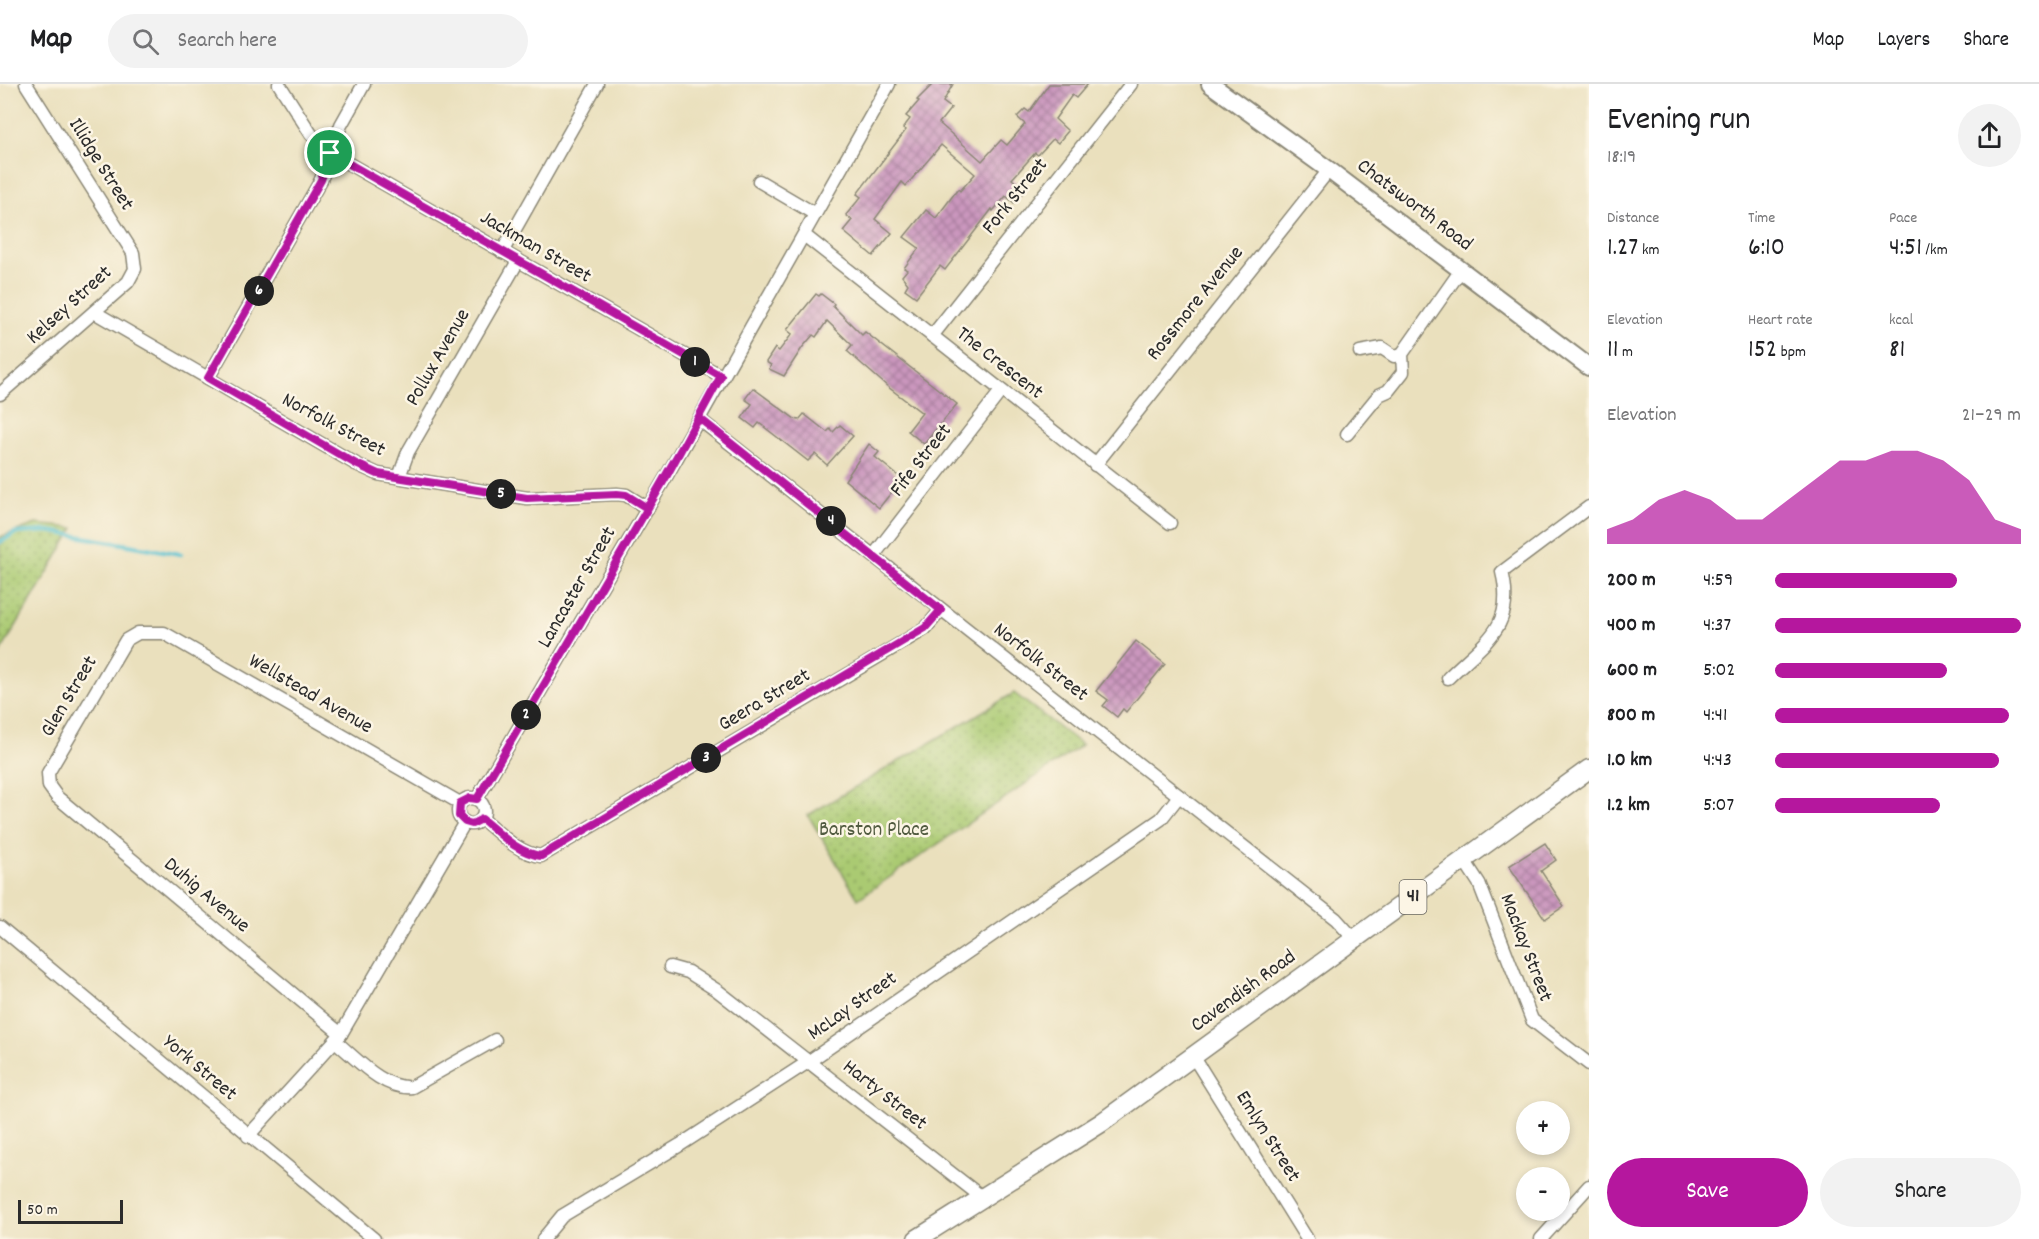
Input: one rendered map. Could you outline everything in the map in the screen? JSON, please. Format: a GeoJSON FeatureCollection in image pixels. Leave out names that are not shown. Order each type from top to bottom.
{"type":"FeatureCollection","features":[{"type":"Feature","properties":{"kind":"main road","name":"Chatsworth Road"},"geometry":{"type":"LineString","coordinates":[[1210,84],[1329,170],[1589,367]]}},
{"type":"Feature","properties":{"kind":"main road","name":"Cavendish Road"},"geometry":{"type":"LineString","coordinates":[[917,1239],[1079,1138],[1589,770]]}},
{"type":"Feature","properties":{"kind":"street","name":"Illidge Street"},"geometry":{"type":"LineString","coordinates":[[26,84],[133,253],[135,268]]}},
{"type":"Feature","properties":{"kind":"street","name":"Jackman Street"},"geometry":{"type":"LineString","coordinates":[[279,84],[310,134],[330,153],[721,376]]}},
{"type":"Feature","properties":{"kind":"street"},"geometry":{"type":"LineString","coordinates":[[208,378],[321,180],[341,125],[364,84]]}},
{"type":"Feature","properties":{"kind":"street"},"geometry":{"type":"LineString","coordinates":[[502,252],[597,84]]}},
{"type":"Feature","properties":{"kind":"street","name":"Lancaster Street"},"geometry":{"type":"LineString","coordinates":[[477,799],[699,418],[889,84]]}},
{"type":"Feature","properties":{"kind":"street","name":"Fork Street"},"geometry":{"type":"LineString","coordinates":[[932,336],[1131,84]]}},
{"type":"Feature","properties":{"kind":"street","name":"Rossmore Avenue"},"geometry":{"type":"LineString","coordinates":[[1095,465],[1128,420],[1329,170]]}},
{"type":"Feature","properties":{"kind":"street"},"geometry":{"type":"LineString","coordinates":[[759,181],[815,214]]}},
{"type":"Feature","properties":{"kind":"street","name":"The Crescent"},"geometry":{"type":"LineString","coordinates":[[804,235],[1170,523]]}},
{"type":"Feature","properties":{"kind":"street","name":"Pollux Avenue"},"geometry":{"type":"LineString","coordinates":[[399,477],[408,452],[518,261]]}},
{"type":"Feature","properties":{"kind":"street","name":"Kelsey Street"},"geometry":{"type":"LineString","coordinates":[[2,388],[128,282],[135,268]]}},
{"type":"Feature","properties":{"kind":"street"},"geometry":{"type":"LineString","coordinates":[[1347,434],[1379,394],[1388,391],[1403,372],[1402,354],[1461,270]]}},
{"type":"Feature","properties":{"kind":"street","name":"Norfolk Street"},"geometry":{"type":"LineString","coordinates":[[94,312],[356,464],[378,474],[527,498],[626,495],[647,508]]}},
{"type":"Feature","properties":{"kind":"street"},"geometry":{"type":"LineString","coordinates":[[1360,352],[1382,348],[1394,356],[1402,354]]}},
{"type":"Feature","properties":{"kind":"street","name":"Fife Street"},"geometry":{"type":"LineString","coordinates":[[874,555],[1001,391]]}},
{"type":"Feature","properties":{"kind":"street","name":"Norfolk Street"},"geometry":{"type":"LineString","coordinates":[[699,418],[1336,919],[1354,939]]}},
{"type":"Feature","properties":{"kind":"street"},"geometry":{"type":"LineString","coordinates":[[1448,678],[1501,624],[1507,608],[1502,572],[1589,507]]}},
{"type":"Feature","properties":{"kind":"street","name":"Geera Street"},"geometry":{"type":"LineString","coordinates":[[482,819],[518,848],[541,856],[925,628],[941,610]]}},
{"type":"Feature","properties":{"kind":"street","name":"Glen Street"},"geometry":{"type":"LineString","coordinates":[[49,786],[48,773],[126,640],[138,633]]}},
{"type":"Feature","properties":{"kind":"street","name":"Wellstead Avenue"},"geometry":{"type":"LineString","coordinates":[[138,633],[164,633],[460,803]]}},
{"type":"Feature","properties":{"kind":"street","name":"Duhig Avenue"},"geometry":{"type":"LineString","coordinates":[[49,786],[57,796],[338,1037],[388,1083],[400,1088],[412,1088],[495,1040]]}},
{"type":"Feature","properties":{"kind":"street","name":"McLay Street"},"geometry":{"type":"LineString","coordinates":[[543,1239],[562,1216],[680,1145],[808,1062],[1161,819],[1179,796]]}},
{"type":"Feature","properties":{"kind":"street"},"geometry":{"type":"LineString","coordinates":[[470,798],[477,799],[484,810],[482,819],[472,824],[465,822],[459,816],[460,803],[470,798]]}},
{"type":"Feature","properties":{"kind":"street"},"geometry":{"type":"LineString","coordinates":[[248,1136],[338,1037],[465,822]]}},
{"type":"Feature","properties":{"kind":"street","name":"Mackay Street"},"geometry":{"type":"LineString","coordinates":[[1464,860],[1479,883],[1532,1020],[1589,1064]]}},
{"type":"Feature","properties":{"kind":"street","name":"York Street"},"geometry":{"type":"LineString","coordinates":[[0,927],[374,1239]]}},
{"type":"Feature","properties":{"kind":"street","name":"Harty Street"},"geometry":{"type":"LineString","coordinates":[[670,967],[688,972],[718,991],[984,1198]]}},
{"type":"Feature","properties":{"kind":"street","name":"Emlyn Street"},"geometry":{"type":"LineString","coordinates":[[1193,1056],[1307,1239]]}},
{"type":"Feature","properties":{"kind":"street"},"geometry":{"type":"LineString","coordinates":[[1540,1239],[1589,1186]]}},
{"type":"Feature","properties":{"kind":"green space"},"geometry":{"type":"Polygon","coordinates":[[[36,524],[74,528],[0,653],[0,537],[36,524]]]}},
{"type":"Feature","properties":{"kind":"green space","name":"Barston Place"},"geometry":{"type":"Polygon","coordinates":[[[1014,693],[1082,745],[858,899],[808,815],[1014,693]]]}},
{"type":"Feature","properties":{"kind":"building"},"geometry":{"type":"Polygon","coordinates":[[[933,84],[953,84],[943,102],[951,108],[939,123],[982,161],[1001,140],[1007,145],[1025,124],[1017,117],[1025,109],[1029,112],[1049,84],[1088,84],[1076,98],[1072,95],[1055,119],[1068,131],[1058,143],[1053,139],[1038,155],[1035,153],[1012,179],[1025,190],[1014,203],[1006,196],[993,211],[992,209],[945,270],[940,266],[916,297],[905,289],[908,284],[902,276],[907,270],[904,268],[919,248],[904,237],[926,210],[936,218],[958,189],[960,191],[975,174],[941,145],[906,186],[902,182],[875,219],[892,233],[873,256],[843,231],[852,220],[846,215],[861,197],[857,194],[906,130],[903,128],[910,119],[906,116],[919,101],[917,100],[933,84]]]}},
{"type":"Feature","properties":{"kind":"building"},"geometry":{"type":"Polygon","coordinates":[[[816,294],[819,296],[821,294],[834,304],[833,306],[862,335],[865,332],[957,404],[924,444],[908,431],[922,413],[847,351],[852,345],[827,321],[816,337],[813,335],[802,348],[784,376],[769,369],[771,365],[766,362],[775,348],[779,351],[792,334],[787,330],[816,294]]]}},
{"type":"Feature","properties":{"kind":"building"},"geometry":{"type":"Polygon","coordinates":[[[753,388],[795,419],[799,420],[804,414],[827,432],[830,429],[833,432],[840,425],[853,436],[827,465],[815,454],[808,461],[759,423],[755,428],[742,418],[752,404],[745,399],[753,388]]]}},
{"type":"Feature","properties":{"kind":"building"},"geometry":{"type":"Polygon","coordinates":[[[869,444],[879,452],[875,457],[902,479],[879,508],[845,480],[869,444]]]}},
{"type":"Feature","properties":{"kind":"building"},"geometry":{"type":"Polygon","coordinates":[[[1136,641],[1165,664],[1126,712],[1123,709],[1117,717],[1103,706],[1108,700],[1096,691],[1136,641]]]}},
{"type":"Feature","properties":{"kind":"building"},"geometry":{"type":"Polygon","coordinates":[[[1545,843],[1556,860],[1541,871],[1564,906],[1545,919],[1509,866],[1545,843]]]}},
{"type":"Feature","properties":{"kind":"waterway"},"geometry":{"type":"LineString","coordinates":[[0,542],[15,533],[48,531],[181,554]]}},
{"type":"Feature","properties":{"kind":"route"},"geometry":{"type":"LineString","coordinates":[[330,153],[321,180],[208,378],[356,464],[378,474],[527,498],[626,495],[647,508],[699,418],[941,610],[925,628],[541,856],[518,848],[482,819],[472,824],[465,822],[459,816],[460,803],[470,798],[477,799],[666,477],[699,418],[721,376],[330,153]]}}]}
